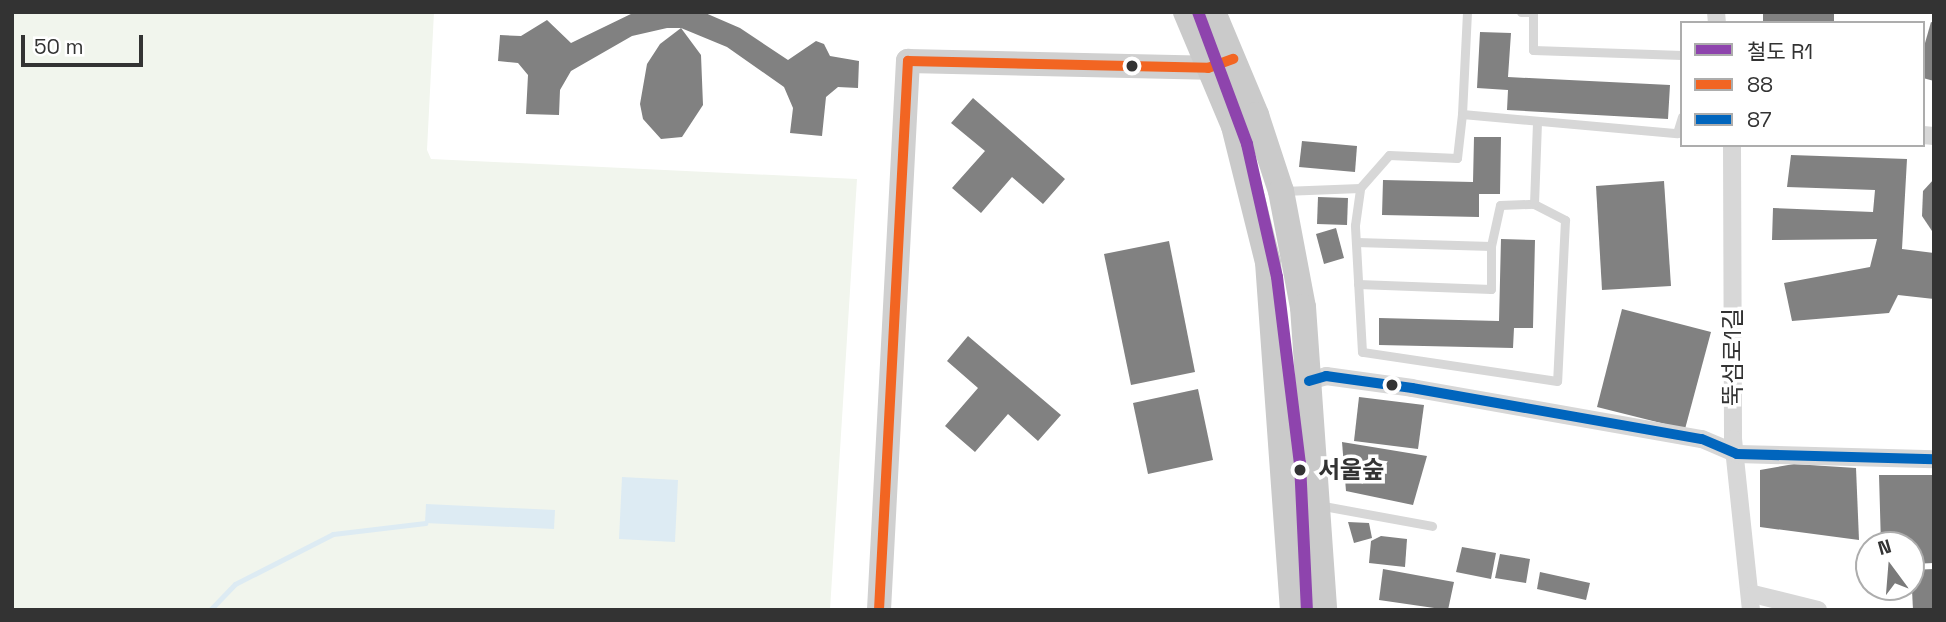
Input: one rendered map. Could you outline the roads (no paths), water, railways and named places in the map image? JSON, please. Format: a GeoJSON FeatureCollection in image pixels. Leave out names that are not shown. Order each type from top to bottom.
{"type":"FeatureCollection","features":[{"type":"Feature","properties":{"kind":"main road"},"geometry":{"type":"LineString","coordinates":[[1186,12],[1221,64],[1281,191],[1303,307],[1324,610]]}},
{"type":"Feature","properties":{"kind":"main road"},"geometry":{"type":"LineString","coordinates":[[1213,12],[1234,126],[1268,262],[1293,610]]}},
{"type":"Feature","properties":{"kind":"street"},"geometry":{"type":"LineString","coordinates":[[879,610],[908,61],[1221,64]]}},
{"type":"Feature","properties":{"kind":"street","name":"뚝섬로1길"},"geometry":{"type":"LineString","coordinates":[[1732,147],[1733,439],[1737,454],[1752,602]]}},
{"type":"Feature","properties":{"kind":"street"},"geometry":{"type":"LineString","coordinates":[[1309,381],[1326,376],[1412,387],[1702,439],[1737,454],[1934,459]]}},
{"type":"Feature","properties":{"kind":"street"},"geometry":{"type":"LineString","coordinates":[[1752,602],[1818,610]]}},
{"type":"Feature","properties":{"kind":"lane"},"geometry":{"type":"LineString","coordinates":[[1358,284],[1491,289],[1491,246],[1500,205],[1534,204],[1565,220],[1557,381],[1362,352],[1358,284],[1356,242],[1360,188],[1389,155],[1457,158],[1467,12]]}},
{"type":"Feature","properties":{"kind":"lane"},"geometry":{"type":"LineString","coordinates":[[1521,12],[1533,12],[1533,50],[1680,55]]}},
{"type":"Feature","properties":{"kind":"lane"},"geometry":{"type":"LineString","coordinates":[[1462,114],[1677,133],[1680,123]]}},
{"type":"Feature","properties":{"kind":"lane"},"geometry":{"type":"LineString","coordinates":[[1534,204],[1537,121]]}},
{"type":"Feature","properties":{"kind":"lane"},"geometry":{"type":"LineString","coordinates":[[1281,191],[1360,188]]}},
{"type":"Feature","properties":{"kind":"lane"},"geometry":{"type":"LineString","coordinates":[[1356,242],[1491,246]]}},
{"type":"Feature","properties":{"kind":"lane"},"geometry":{"type":"LineString","coordinates":[[1317,504],[1432,526]]}},
{"type":"Feature","properties":{"kind":"waterway"},"geometry":{"type":"LineString","coordinates":[[210,610],[235,584],[333,534],[425,523]]}},
{"type":"Feature","properties":{"kind":"rail line","name":"R1"},"geometry":{"type":"LineString","coordinates":[[1198,12],[1247,144],[1277,277],[1300,463],[1307,610]]}},
{"type":"Feature","properties":{"kind":"place","name":"서울숲"},"geometry":{"type":"Point","coordinates":[1300,470]}}]}
